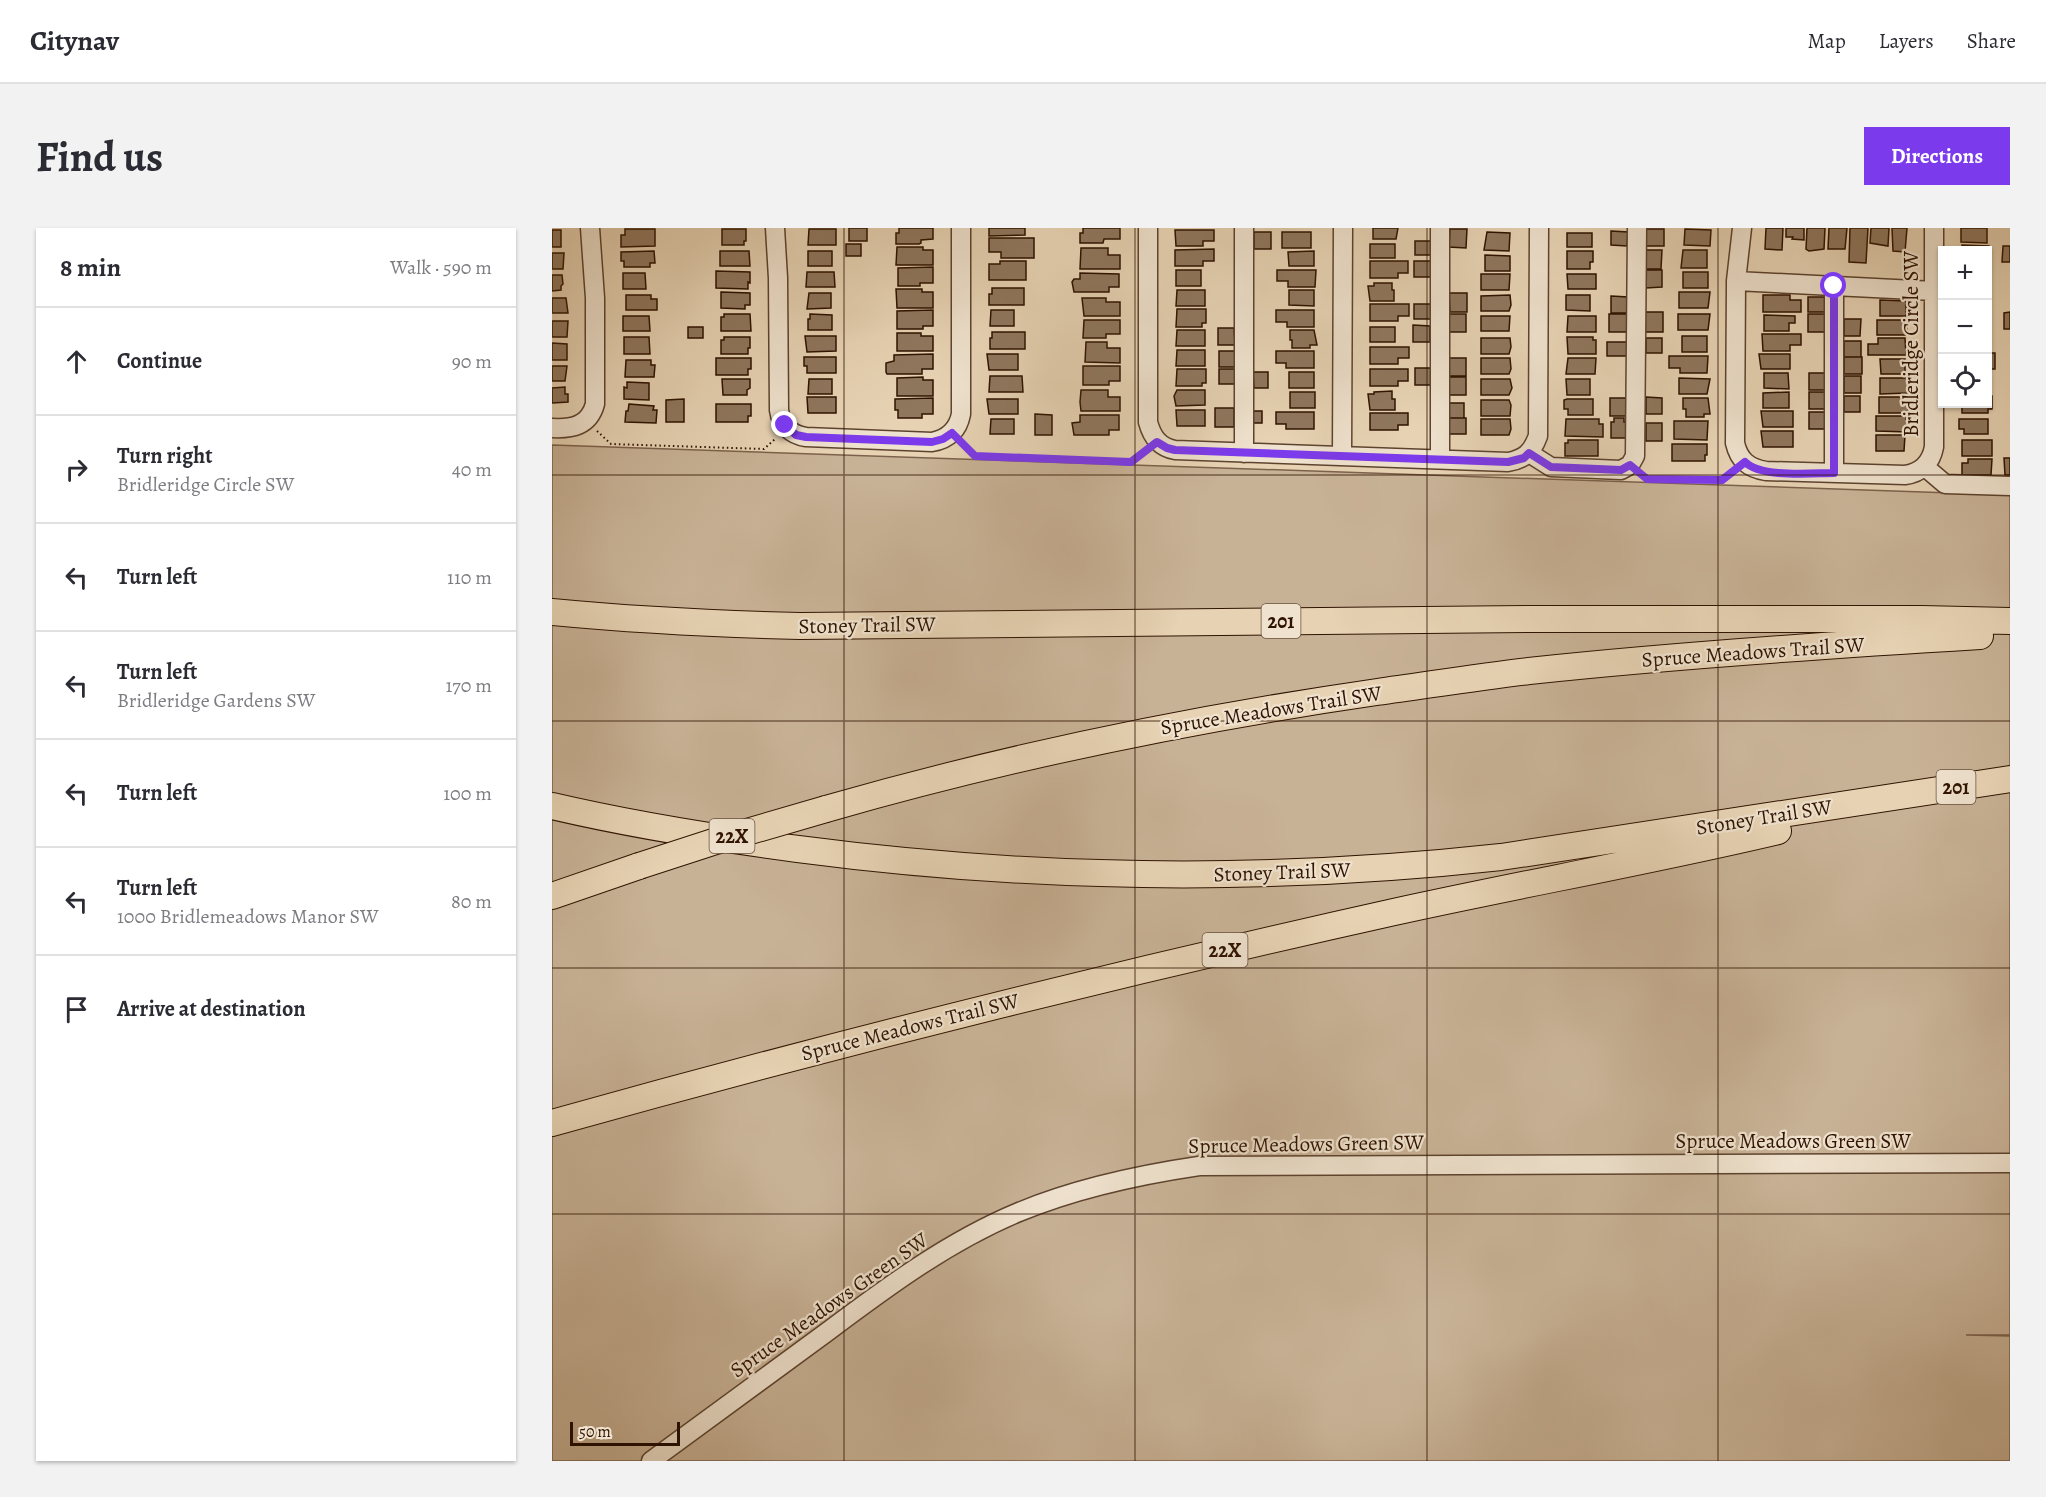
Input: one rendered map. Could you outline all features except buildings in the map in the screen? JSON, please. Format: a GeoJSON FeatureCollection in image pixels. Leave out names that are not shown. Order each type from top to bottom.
{"type":"FeatureCollection","features":[{"type":"Feature","properties":{"kind":"highway","name":"Stoney Trail SW"},"geometry":{"type":"LineString","coordinates":[[552,612],[655,621],[800,626],[1526,619],[2010,621]]}},
{"type":"Feature","properties":{"kind":"highway","name":"Spruce Meadows Trail SW"},"geometry":{"type":"LineString","coordinates":[[552,896],[716,841],[916,783],[1029,755],[1228,715],[1527,672],[1813,646],[2010,634]]}},
{"type":"Feature","properties":{"kind":"highway","name":"Stoney Trail SW"},"geometry":{"type":"LineString","coordinates":[[552,806],[665,829],[894,861],[974,868],[1161,876],[1436,864],[1555,849],[2010,779]]}},
{"type":"Feature","properties":{"kind":"highway","name":"Spruce Meadows Trail SW"},"geometry":{"type":"LineString","coordinates":[[552,1122],[725,1074],[1064,988],[1436,903],[1748,838],[1828,819],[1902,796]]}},
{"type":"Feature","properties":{"kind":"street"},"geometry":{"type":"LineString","coordinates":[[552,428],[570,429],[587,420],[596,400],[595,297],[590,228]]}},
{"type":"Feature","properties":{"kind":"street"},"geometry":{"type":"LineString","coordinates":[[775,228],[778,278],[779,410],[787,428],[796,435],[806,437],[932,442],[952,433],[961,414],[961,228]]}},
{"type":"Feature","properties":{"kind":"street"},"geometry":{"type":"LineString","coordinates":[[1148,228],[1148,422],[1157,442],[1175,450],[1508,462],[1524,458],[1534,448],[1538,436],[1539,228]]}},
{"type":"Feature","properties":{"kind":"street"},"geometry":{"type":"LineString","coordinates":[[1244,228],[1244,453]]}},
{"type":"Feature","properties":{"kind":"street"},"geometry":{"type":"LineString","coordinates":[[1342,456],[1343,228]]}},
{"type":"Feature","properties":{"kind":"street"},"geometry":{"type":"LineString","coordinates":[[1440,228],[1440,459]]}},
{"type":"Feature","properties":{"kind":"street"},"geometry":{"type":"LineString","coordinates":[[1529,453],[1551,467],[1621,470],[1630,465],[1636,452],[1637,228]]}},
{"type":"Feature","properties":{"kind":"street"},"geometry":{"type":"LineString","coordinates":[[1742,228],[1736,281],[1735,443],[1738,453],[1745,462]]}},
{"type":"Feature","properties":{"kind":"street","name":"Bridleridge Circle SW"},"geometry":{"type":"LineString","coordinates":[[1745,462],[1753,468],[1766,471],[1905,476],[1925,467],[1934,447],[1934,228]]}},
{"type":"Feature","properties":{"kind":"street"},"geometry":{"type":"LineString","coordinates":[[1736,281],[1934,291]]}},
{"type":"Feature","properties":{"kind":"street"},"geometry":{"type":"LineString","coordinates":[[1834,286],[1834,473]]}},
{"type":"Feature","properties":{"kind":"street"},"geometry":{"type":"LineString","coordinates":[[1925,467],[1945,484],[2010,486]]}},
{"type":"Feature","properties":{"kind":"street","name":"Spruce Meadows Green SW"},"geometry":{"type":"LineString","coordinates":[[651,1461],[880,1293],[944,1251],[1019,1212],[1146,1174],[1199,1166],[2010,1163]]}},
{"type":"Feature","properties":{"kind":"path"},"geometry":{"type":"LineString","coordinates":[[587,420],[611,444],[764,449],[787,428]]}},
{"type":"Feature","properties":{"kind":"path"},"geometry":{"type":"LineString","coordinates":[[952,433],[975,456],[1131,462],[1157,442]]}},
{"type":"Feature","properties":{"kind":"path"},"geometry":{"type":"LineString","coordinates":[[1630,465],[1647,479],[1722,480],[1745,462]]}},
{"type":"Feature","properties":{"kind":"shaded area"},"geometry":{"type":"Polygon","coordinates":[[[552,445],[2010,495],[2010,1335],[1966,1335],[2010,1336],[2010,1461],[552,1461],[552,445]]]}},
{"type":"Feature","properties":{"kind":"route"},"geometry":{"type":"LineString","coordinates":[[785,425],[796,435],[806,437],[932,442],[948,437],[952,433],[975,456],[1131,462],[1157,442],[1175,450],[1508,462],[1524,458],[1529,453],[1551,467],[1621,470],[1630,465],[1647,479],[1722,480],[1745,462],[1748,466],[1766,471],[1834,473],[1834,286]]}}]}
